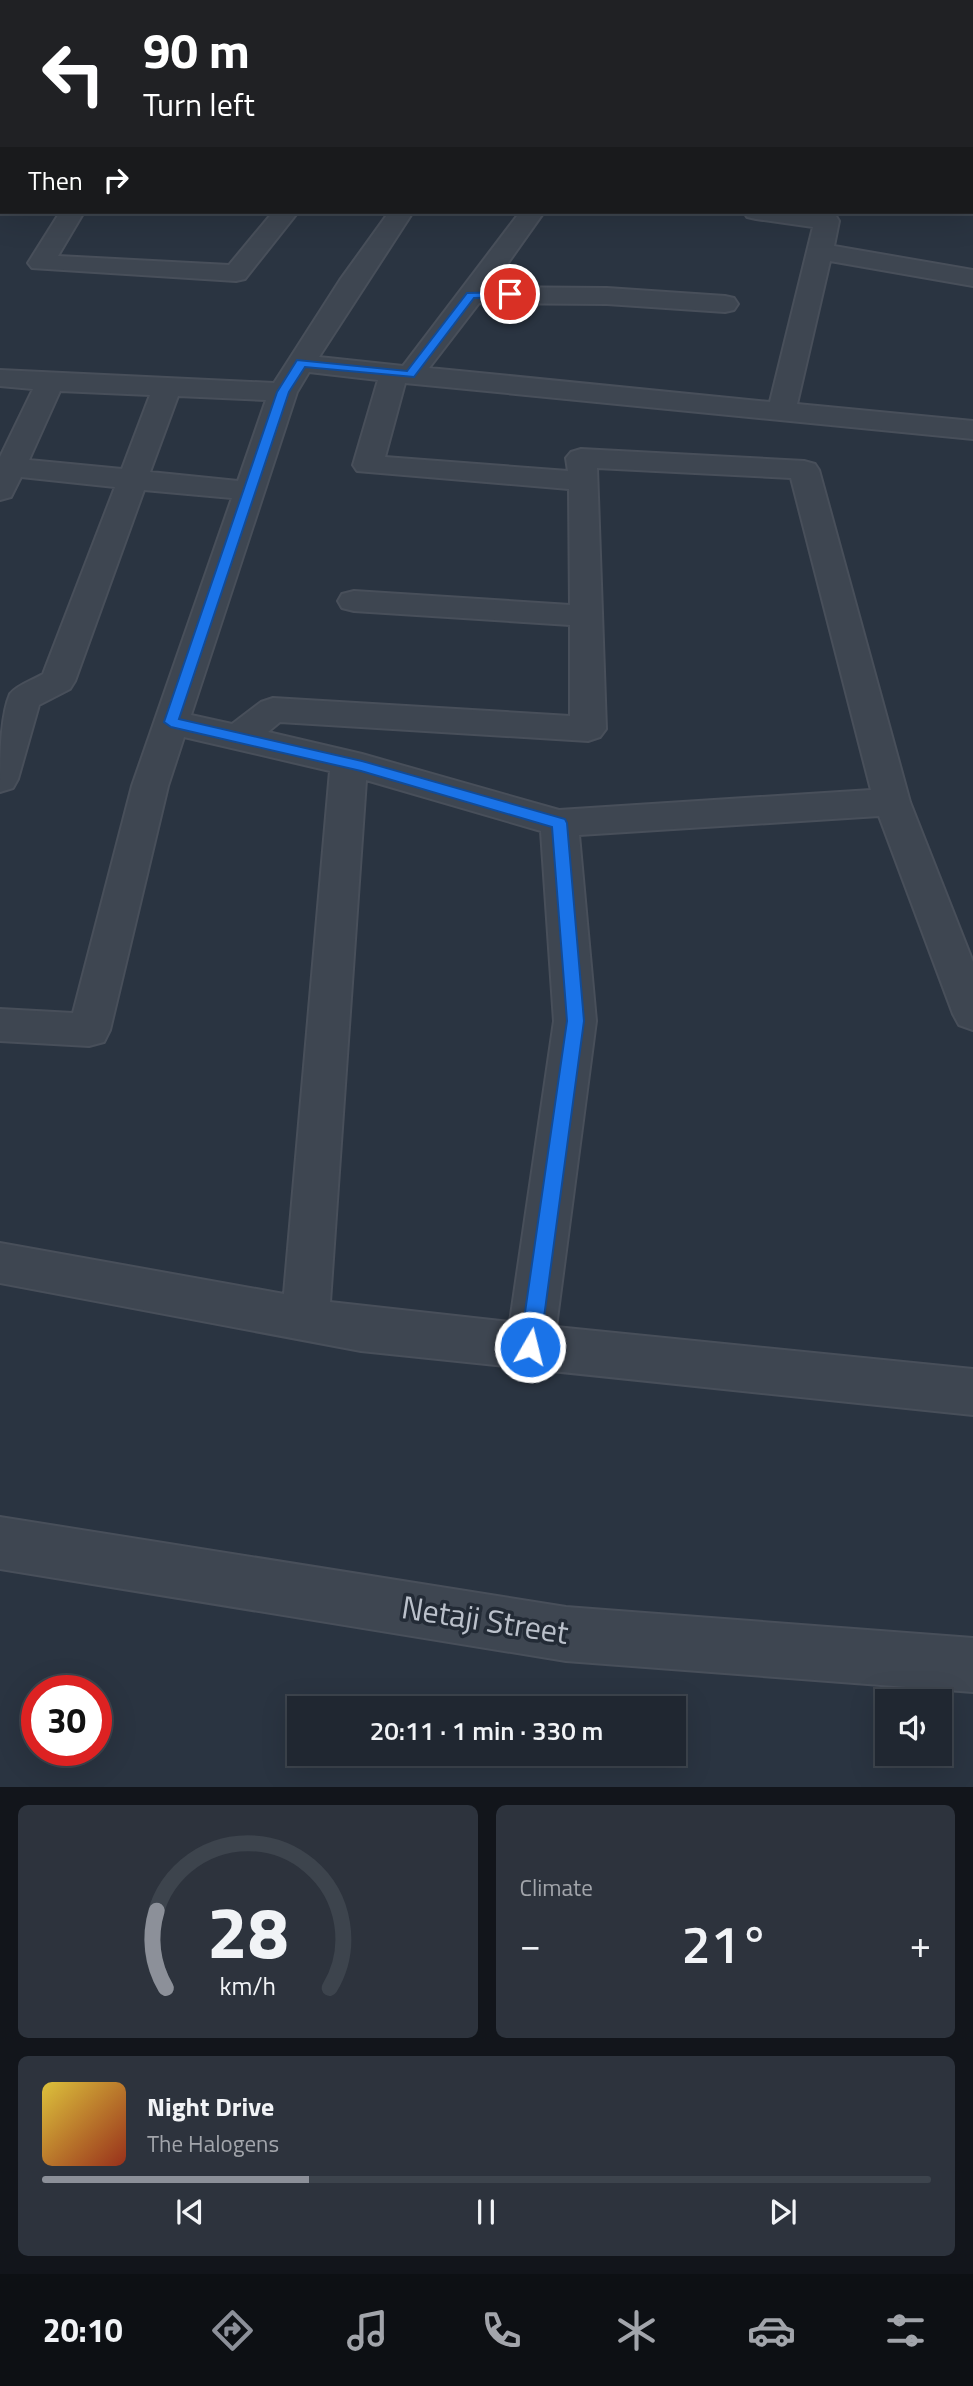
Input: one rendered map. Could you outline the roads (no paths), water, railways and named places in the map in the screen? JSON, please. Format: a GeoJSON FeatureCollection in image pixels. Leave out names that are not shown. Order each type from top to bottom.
{"type":"FeatureCollection","features":[{"type":"Feature","properties":{"kind":"street"},"geometry":{"type":"LineString","coordinates":[[71,214],[41,262],[236,273],[284,214]]}},
{"type":"Feature","properties":{"kind":"street"},"geometry":{"type":"LineString","coordinates":[[0,1025],[89,1030],[150,786],[283,392],[400,214]]}},
{"type":"Feature","properties":{"kind":"street"},"geometry":{"type":"LineString","coordinates":[[530,214],[471,295],[402,374],[368,465],[584,481]]}},
{"type":"Feature","properties":{"kind":"street"},"geometry":{"type":"LineString","coordinates":[[771,214],[827,222],[782,409]]}},
{"type":"Feature","properties":{"kind":"street"},"geometry":{"type":"LineString","coordinates":[[818,251],[973,278]]}},
{"type":"Feature","properties":{"kind":"street"},"geometry":{"type":"LineString","coordinates":[[471,295],[607,296],[725,304]]}},
{"type":"Feature","properties":{"kind":"street"},"geometry":{"type":"LineString","coordinates":[[301,363],[973,430]]}},
{"type":"Feature","properties":{"kind":"street"},"geometry":{"type":"LineString","coordinates":[[0,378],[283,392]]}},
{"type":"Feature","properties":{"kind":"street"},"geometry":{"type":"LineString","coordinates":[[50,382],[4,474],[132,479],[249,491]]}},
{"type":"Feature","properties":{"kind":"street"},"geometry":{"type":"LineString","coordinates":[[0,779],[24,699],[58,681],[167,387]]}},
{"type":"Feature","properties":{"kind":"street"},"geometry":{"type":"LineString","coordinates":[[239,737],[273,710],[588,729],[582,458],[804,470],[892,802],[973,1014]]}},
{"type":"Feature","properties":{"kind":"street"},"geometry":{"type":"LineString","coordinates":[[354,601],[586,616]]}},
{"type":"Feature","properties":{"kind":"street"},"geometry":{"type":"LineString","coordinates":[[171,722],[349,763],[559,823],[892,802]]}},
{"type":"Feature","properties":{"kind":"street"},"geometry":{"type":"LineString","coordinates":[[305,1319],[349,763]]}},
{"type":"Feature","properties":{"kind":"street"},"geometry":{"type":"LineString","coordinates":[[530,1347],[575,1021],[559,823]]}},
{"type":"Feature","properties":{"kind":"street"},"geometry":{"type":"LineString","coordinates":[[0,1263],[361,1329],[973,1392]]}},
{"type":"Feature","properties":{"kind":"street","name":"Netaji Street"},"geometry":{"type":"LineString","coordinates":[[0,1543],[566,1634],[973,1665]]}}]}
